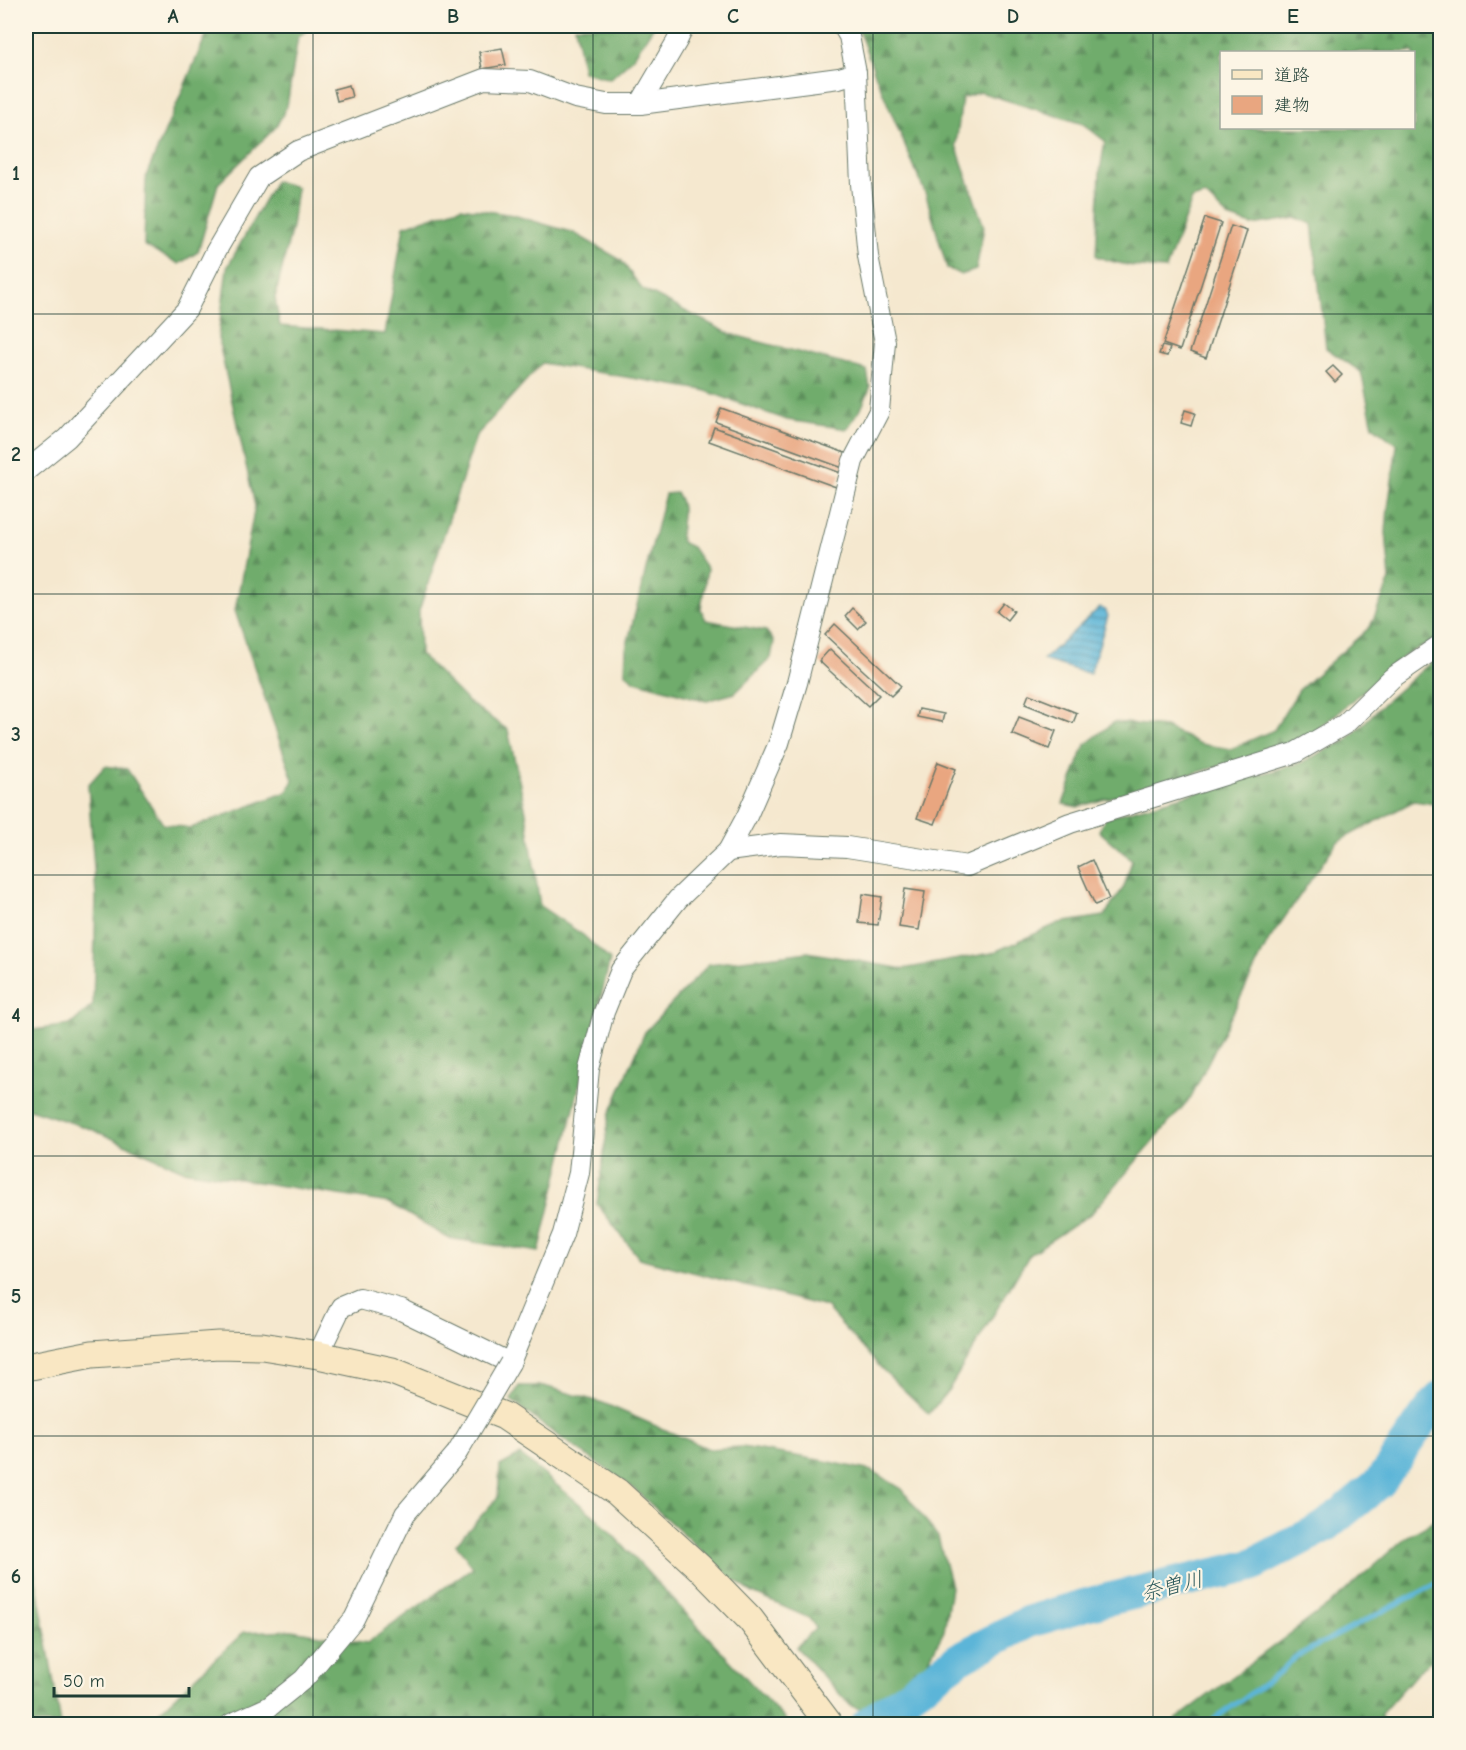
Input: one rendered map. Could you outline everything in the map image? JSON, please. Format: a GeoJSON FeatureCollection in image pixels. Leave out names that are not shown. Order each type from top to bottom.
{"type":"FeatureCollection","features":[{"type":"Feature","properties":{"kind":"street"},"geometry":{"type":"LineString","coordinates":[[640,104],[684,26]]}},
{"type":"Feature","properties":{"kind":"street"},"geometry":{"type":"LineString","coordinates":[[231,1725],[269,1707],[304,1678],[354,1619],[405,1514],[457,1453],[510,1363],[563,1234],[579,1173],[590,1069],[604,1012],[621,970],[678,899],[728,851],[747,816],[779,743],[797,683],[853,461],[879,411],[885,342],[868,256],[861,184],[856,73],[849,36],[843,26]]}},
{"type":"Feature","properties":{"kind":"street"},"geometry":{"type":"LineString","coordinates":[[26,471],[67,438],[187,309],[221,241],[259,177],[298,151],[484,79],[530,81],[575,98],[606,104],[640,104],[839,78],[856,73]]}},
{"type":"Feature","properties":{"kind":"street"},"geometry":{"type":"LineString","coordinates":[[728,851],[781,844],[847,847],[967,866],[1070,823],[1295,753],[1345,724],[1392,678],[1440,645]]}},
{"type":"Feature","properties":{"kind":"street"},"geometry":{"type":"LineString","coordinates":[[318,1355],[341,1307],[360,1299],[401,1310],[510,1363]]}},
{"type":"Feature","properties":{"kind":"street"},"geometry":{"type":"LineString","coordinates":[[26,1367],[92,1354],[219,1345],[262,1346],[392,1371],[504,1416],[626,1500],[699,1568],[750,1619],[829,1725]]}},
{"type":"Feature","properties":{"kind":"green space"},"geometry":{"type":"Polygon","coordinates":[[[210,26],[313,26],[298,37],[287,106],[276,127],[218,184],[198,252],[179,264],[144,245],[146,176],[210,26]]]}},
{"type":"Feature","properties":{"kind":"green space"},"geometry":{"type":"Polygon","coordinates":[[[575,26],[654,26],[632,59],[610,79],[583,72],[575,26]]]}},
{"type":"Feature","properties":{"kind":"green space"},"geometry":{"type":"Polygon","coordinates":[[[857,26],[1440,26],[1440,638],[1408,653],[1316,731],[1274,750],[1078,807],[1063,804],[1085,745],[1114,722],[1165,727],[1200,744],[1231,749],[1274,730],[1299,690],[1370,627],[1390,580],[1386,532],[1397,445],[1373,426],[1361,372],[1326,348],[1312,224],[1297,218],[1252,225],[1228,217],[1205,195],[1192,199],[1166,269],[1131,266],[1096,256],[1100,171],[1105,141],[1083,124],[980,92],[962,98],[956,145],[984,227],[976,270],[961,275],[947,268],[926,195],[857,26]]]}},
{"type":"Feature","properties":{"kind":"green space"},"geometry":{"type":"Polygon","coordinates":[[[275,181],[297,187],[292,227],[275,298],[280,326],[385,334],[404,226],[461,207],[513,215],[574,233],[621,260],[642,289],[730,334],[867,370],[870,388],[862,407],[847,429],[787,420],[703,390],[542,363],[476,436],[419,611],[420,654],[468,702],[508,730],[526,812],[540,906],[583,935],[610,960],[539,1252],[448,1238],[389,1203],[183,1170],[91,1129],[26,1108],[26,1031],[70,1025],[93,1005],[96,897],[88,785],[105,766],[127,769],[163,824],[191,828],[287,792],[293,780],[235,611],[255,506],[218,338],[227,268],[275,181]]]}},
{"type":"Feature","properties":{"kind":"green space"},"geometry":{"type":"Polygon","coordinates":[[[676,493],[682,510],[681,542],[692,547],[707,569],[701,609],[706,620],[766,631],[774,641],[771,658],[735,693],[706,701],[635,681],[625,673],[626,649],[665,494],[676,493]]]}},
{"type":"Feature","properties":{"kind":"green space"},"geometry":{"type":"Polygon","coordinates":[[[1440,657],[1440,805],[1414,801],[1337,842],[1269,940],[1191,1097],[1092,1213],[1030,1254],[949,1389],[929,1414],[882,1369],[826,1307],[639,1258],[597,1204],[609,1116],[645,1032],[709,964],[808,952],[903,969],[992,953],[1059,923],[1104,916],[1124,887],[1132,860],[1099,831],[1105,818],[1301,763],[1347,740],[1385,702],[1440,657]]]}},
{"type":"Feature","properties":{"kind":"green space"},"geometry":{"type":"Polygon","coordinates":[[[519,1386],[544,1386],[603,1403],[709,1449],[742,1447],[825,1461],[872,1471],[902,1489],[938,1537],[951,1587],[944,1631],[923,1671],[864,1710],[851,1706],[796,1647],[816,1628],[809,1618],[753,1593],[732,1579],[632,1487],[544,1426],[511,1400],[519,1386]]]}},
{"type":"Feature","properties":{"kind":"green space"},"geometry":{"type":"Polygon","coordinates":[[[520,1455],[598,1519],[789,1724],[146,1724],[244,1632],[292,1630],[367,1643],[473,1567],[456,1544],[498,1497],[500,1466],[520,1455]]]}},
{"type":"Feature","properties":{"kind":"green space"},"geometry":{"type":"Polygon","coordinates":[[[1440,1514],[1440,1654],[1419,1671],[1380,1715],[1385,1724],[1170,1724],[1335,1600],[1406,1537],[1428,1525],[1440,1514]]]}},
{"type":"Feature","properties":{"kind":"green space"},"geometry":{"type":"Polygon","coordinates":[[[26,1556],[33,1561],[61,1724],[26,1724],[26,1556]]]}},
{"type":"Feature","properties":{"kind":"water"},"geometry":{"type":"Polygon","coordinates":[[[1100,607],[1106,611],[1108,616],[1090,674],[1043,660],[1100,607]]]}},
{"type":"Feature","properties":{"kind":"building"},"geometry":{"type":"Polygon","coordinates":[[[502,48],[506,65],[482,69],[479,52],[502,48]]]}},
{"type":"Feature","properties":{"kind":"building"},"geometry":{"type":"Polygon","coordinates":[[[349,85],[352,97],[337,101],[334,89],[349,85]]]}},
{"type":"Feature","properties":{"kind":"building"},"geometry":{"type":"Polygon","coordinates":[[[1205,218],[1221,223],[1180,350],[1163,344],[1205,218]]]}},
{"type":"Feature","properties":{"kind":"building"},"geometry":{"type":"Polygon","coordinates":[[[1231,226],[1247,231],[1206,358],[1190,352],[1231,226]]]}},
{"type":"Feature","properties":{"kind":"building"},"geometry":{"type":"Polygon","coordinates":[[[1162,346],[1170,348],[1167,356],[1159,354],[1162,346]]]}},
{"type":"Feature","properties":{"kind":"building"},"geometry":{"type":"Polygon","coordinates":[[[1333,366],[1342,375],[1335,382],[1326,372],[1333,366]]]}},
{"type":"Feature","properties":{"kind":"building"},"geometry":{"type":"Polygon","coordinates":[[[721,408],[848,454],[843,468],[716,422],[721,408]]]}},
{"type":"Feature","properties":{"kind":"building"},"geometry":{"type":"Polygon","coordinates":[[[1185,410],[1195,413],[1191,426],[1181,423],[1185,410]]]}},
{"type":"Feature","properties":{"kind":"building"},"geometry":{"type":"Polygon","coordinates":[[[714,427],[841,473],[836,487],[709,441],[714,427]]]}},
{"type":"Feature","properties":{"kind":"building"},"geometry":{"type":"Polygon","coordinates":[[[1004,603],[1014,611],[1007,620],[997,612],[1004,603]]]}},
{"type":"Feature","properties":{"kind":"building"},"geometry":{"type":"Polygon","coordinates":[[[852,608],[866,621],[858,629],[845,616],[852,608]]]}},
{"type":"Feature","properties":{"kind":"building"},"geometry":{"type":"Polygon","coordinates":[[[835,624],[901,686],[891,696],[825,635],[835,624]]]}},
{"type":"Feature","properties":{"kind":"building"},"geometry":{"type":"Polygon","coordinates":[[[830,649],[879,695],[868,706],[819,661],[830,649]]]}},
{"type":"Feature","properties":{"kind":"building"},"geometry":{"type":"Polygon","coordinates":[[[1029,694],[1077,713],[1073,723],[1025,704],[1029,694]]]}},
{"type":"Feature","properties":{"kind":"building"},"geometry":{"type":"Polygon","coordinates":[[[919,709],[944,714],[942,722],[917,717],[919,709]]]}},
{"type":"Feature","properties":{"kind":"building"},"geometry":{"type":"Polygon","coordinates":[[[1019,717],[1056,731],[1049,749],[1012,734],[1019,717]]]}},
{"type":"Feature","properties":{"kind":"building"},"geometry":{"type":"Polygon","coordinates":[[[938,762],[956,769],[935,824],[917,818],[938,762]]]}},
{"type":"Feature","properties":{"kind":"building"},"geometry":{"type":"Polygon","coordinates":[[[1092,860],[1109,899],[1095,905],[1078,867],[1092,860]]]}},
{"type":"Feature","properties":{"kind":"building"},"geometry":{"type":"Polygon","coordinates":[[[905,889],[925,892],[919,930],[899,927],[905,889]]]}},
{"type":"Feature","properties":{"kind":"building"},"geometry":{"type":"Polygon","coordinates":[[[863,894],[882,897],[878,925],[859,923],[863,894]]]}},
{"type":"Feature","properties":{"kind":"waterway","name":"奈曽川"},"geometry":{"type":"LineString","coordinates":[[867,1724],[960,1658],[1028,1622],[1092,1603],[1250,1566],[1326,1526],[1380,1482],[1440,1398]]}},
{"type":"Feature","properties":{"kind":"waterway"},"geometry":{"type":"LineString","coordinates":[[1207,1724],[1278,1674],[1295,1657],[1440,1582]]}}]}
